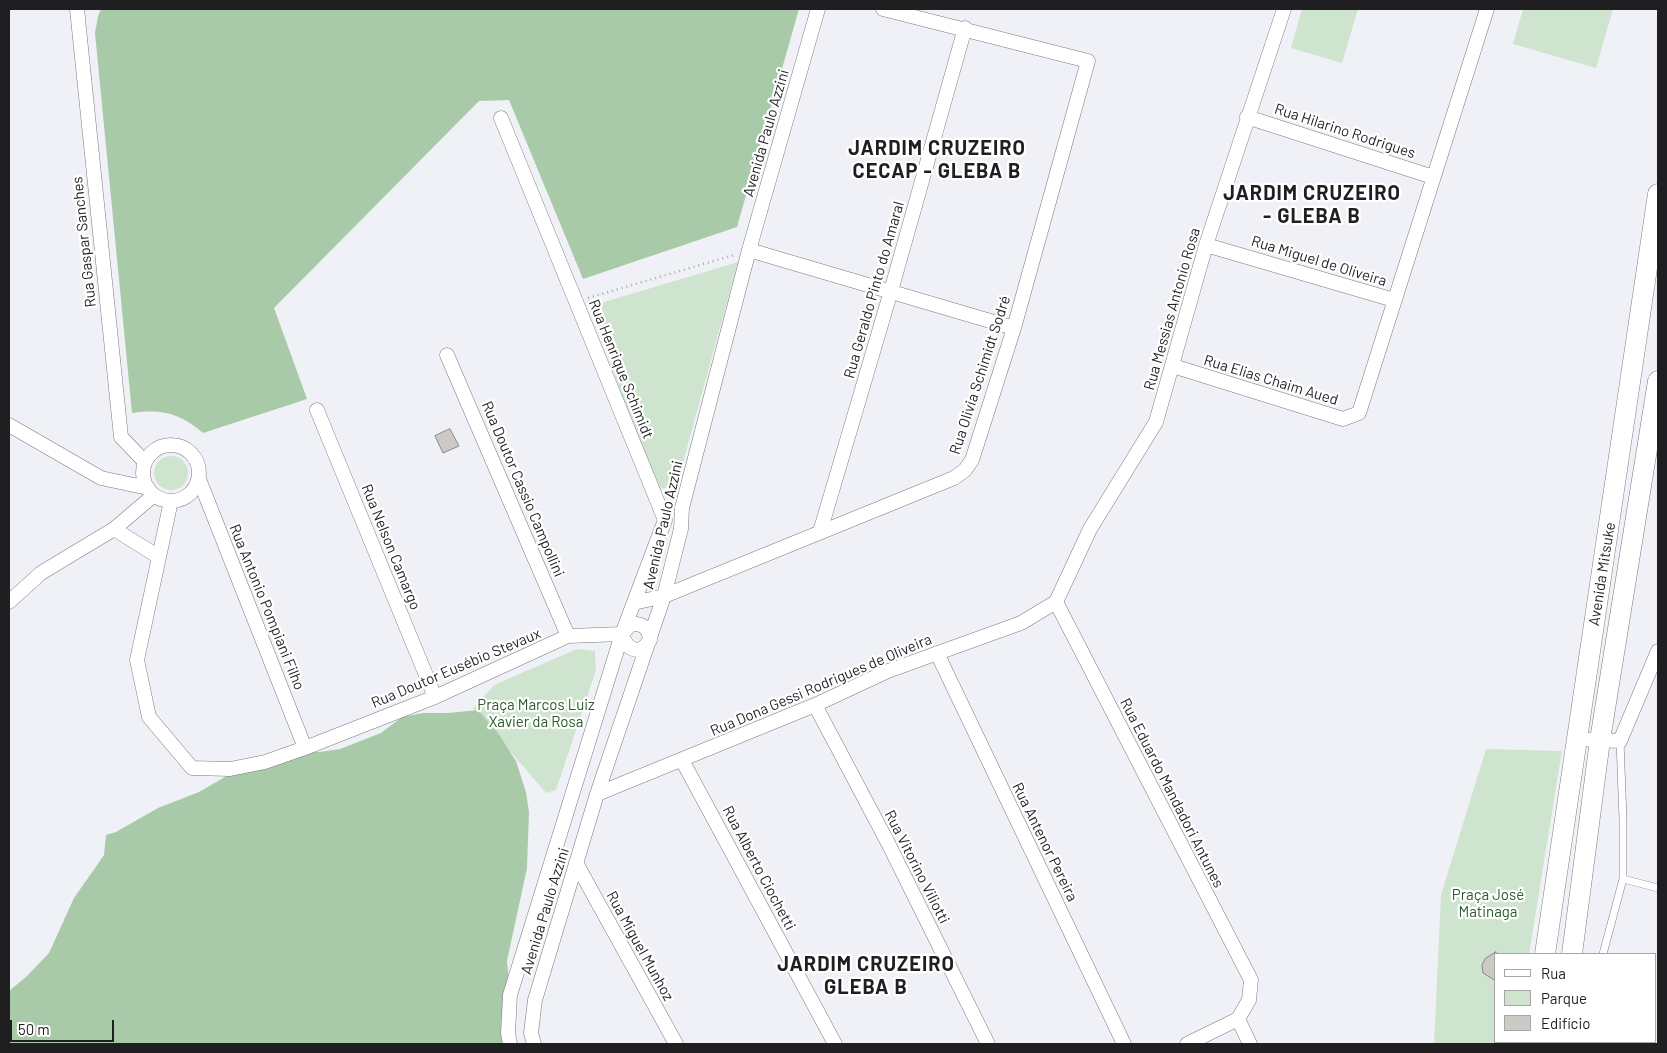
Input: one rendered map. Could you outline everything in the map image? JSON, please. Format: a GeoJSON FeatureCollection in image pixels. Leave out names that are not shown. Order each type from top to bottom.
{"type":"FeatureCollection","features":[{"type":"Feature","properties":{"kind":"main road","name":"Avenida Mitsuke"},"geometry":{"type":"LineString","coordinates":[[1546,953],[1658,194]]}},
{"type":"Feature","properties":{"kind":"main road","name":"Avenida Mitsuke"},"geometry":{"type":"LineString","coordinates":[[1572,953],[1610,740],[1658,381]]}},
{"type":"Feature","properties":{"kind":"street","name":"Rua Gaspar Sanches"},"geometry":{"type":"LineString","coordinates":[[76,9],[121,437],[145,462]]}},
{"type":"Feature","properties":{"kind":"street","name":"Avenida Paulo Azzini"},"geometry":{"type":"LineString","coordinates":[[534,1044],[531,1033],[535,1000],[597,794],[664,596],[681,529],[682,508],[750,250],[818,9]]}},
{"type":"Feature","properties":{"kind":"street"},"geometry":{"type":"LineString","coordinates":[[883,9],[965,28]]}},
{"type":"Feature","properties":{"kind":"street","name":"Rua Messias Antonio Rosa"},"geometry":{"type":"LineString","coordinates":[[1056,602],[1090,530],[1156,422],[1206,244],[1284,9]]}},
{"type":"Feature","properties":{"kind":"street"},"geometry":{"type":"LineString","coordinates":[[1394,300],[1487,9]]}},
{"type":"Feature","properties":{"kind":"street","name":"Rua Olivia Schimidt Sodré"},"geometry":{"type":"LineString","coordinates":[[634,603],[664,596],[954,478],[965,470],[972,460],[1014,328],[1088,61],[965,28]]}},
{"type":"Feature","properties":{"kind":"street","name":"Rua Geraldo Pinto do Amaral"},"geometry":{"type":"LineString","coordinates":[[820,532],[891,291],[965,28]]}},
{"type":"Feature","properties":{"kind":"street","name":"Rua Hilarino Rodrigues"},"geometry":{"type":"LineString","coordinates":[[1247,117],[1433,177]]}},
{"type":"Feature","properties":{"kind":"street","name":"Rua Henrique Schimidt"},"geometry":{"type":"LineString","coordinates":[[500,118],[665,520]]}},
{"type":"Feature","properties":{"kind":"street","name":"Rua Miguel de Oliveira"},"geometry":{"type":"LineString","coordinates":[[1206,244],[1394,300]]}},
{"type":"Feature","properties":{"kind":"street"},"geometry":{"type":"LineString","coordinates":[[750,250],[1014,328]]}},
{"type":"Feature","properties":{"kind":"street","name":"Rua Elias Chaim Aued"},"geometry":{"type":"LineString","coordinates":[[1173,366],[1343,419],[1359,412],[1394,300]]}},
{"type":"Feature","properties":{"kind":"street","name":"Rua Doutor Cassio Campollini"},"geometry":{"type":"LineString","coordinates":[[447,354],[568,636]]}},
{"type":"Feature","properties":{"kind":"street","name":"Rua Nelson Camargo"},"geometry":{"type":"LineString","coordinates":[[317,410],[435,697]]}},
{"type":"Feature","properties":{"kind":"street"},"geometry":{"type":"LineString","coordinates":[[9,424],[101,478],[151,492],[162,499],[171,501],[189,495],[195,488],[200,470],[197,460],[184,447],[174,444],[157,448],[145,462],[143,471],[144,480],[151,492]]}},
{"type":"Feature","properties":{"kind":"street","name":"Rua Antonio Pompiani Filho"},"geometry":{"type":"LineString","coordinates":[[199,479],[305,748]]}},
{"type":"Feature","properties":{"kind":"street"},"geometry":{"type":"LineString","coordinates":[[9,602],[41,573],[114,529],[151,492]]}},
{"type":"Feature","properties":{"kind":"street","name":"Rua Doutor Eusébio Stevaux"},"geometry":{"type":"LineString","coordinates":[[171,501],[138,660],[149,717],[192,768],[230,769],[265,762],[435,697],[568,636],[622,634]]}},
{"type":"Feature","properties":{"kind":"street"},"geometry":{"type":"LineString","coordinates":[[650,640],[645,648],[635,650],[626,644],[622,634],[665,520],[682,508]]}},
{"type":"Feature","properties":{"kind":"street"},"geometry":{"type":"LineString","coordinates":[[665,520],[681,529]]}},
{"type":"Feature","properties":{"kind":"street"},"geometry":{"type":"LineString","coordinates":[[114,529],[159,557]]}},
{"type":"Feature","properties":{"kind":"street","name":"Rua Dona Gessi Rodrigues de Oliveira"},"geometry":{"type":"LineString","coordinates":[[597,794],[815,705],[888,672],[1021,623],[1056,602]]}},
{"type":"Feature","properties":{"kind":"street","name":"Rua Eduardo Mandadori Antunes"},"geometry":{"type":"LineString","coordinates":[[1056,602],[1251,980],[1249,1000],[1238,1020]]}},
{"type":"Feature","properties":{"kind":"street","name":"Avenida Paulo Azzini"},"geometry":{"type":"LineString","coordinates":[[510,1044],[508,1033],[510,995],[622,634]]}},
{"type":"Feature","properties":{"kind":"street"},"geometry":{"type":"LineString","coordinates":[[1578,739],[1610,740],[1658,650]]}},
{"type":"Feature","properties":{"kind":"street","name":"Rua Antenor Pereira"},"geometry":{"type":"LineString","coordinates":[[937,653],[1124,1044]]}},
{"type":"Feature","properties":{"kind":"street","name":"Rua Vitorino Viliotti"},"geometry":{"type":"LineString","coordinates":[[815,705],[887,841],[988,1044]]}},
{"type":"Feature","properties":{"kind":"street","name":"Rua Alberto Ciochetti"},"geometry":{"type":"LineString","coordinates":[[682,760],[835,1044]]}},
{"type":"Feature","properties":{"kind":"street","name":"Rua Miguel Munhoz"},"geometry":{"type":"LineString","coordinates":[[576,863],[676,1044]]}},
{"type":"Feature","properties":{"kind":"street"},"geometry":{"type":"LineString","coordinates":[[1187,1044],[1238,1020],[1250,1044]]}},
{"type":"Feature","properties":{"kind":"lane"},"geometry":{"type":"LineString","coordinates":[[1603,953],[1623,879],[1623,819],[1610,740]]}},
{"type":"Feature","properties":{"kind":"lane"},"geometry":{"type":"LineString","coordinates":[[1623,879],[1658,888]]}},
{"type":"Feature","properties":{"kind":"path"},"geometry":{"type":"LineString","coordinates":[[575,301],[750,250]]}},
{"type":"Feature","properties":{"kind":"green space"},"geometry":{"type":"Polygon","coordinates":[[[101,9],[799,9],[737,227],[583,279],[509,100],[479,101],[274,308],[307,399],[203,433],[186,421],[170,414],[162,412],[132,413],[95,33],[101,9]]]}},
{"type":"Feature","properties":{"kind":"green space"},"geometry":{"type":"Polygon","coordinates":[[[1302,9],[1358,9],[1342,63],[1291,48],[1302,9]]]}},
{"type":"Feature","properties":{"kind":"green space"},"geometry":{"type":"Polygon","coordinates":[[[1523,9],[1613,9],[1596,68],[1513,44],[1523,9]]]}},
{"type":"Feature","properties":{"kind":"green space"},"geometry":{"type":"Polygon","coordinates":[[[738,262],[679,477],[666,488],[654,489],[591,306],[738,262]]]}},
{"type":"Feature","properties":{"kind":"green space"},"geometry":{"type":"Polygon","coordinates":[[[171,456],[178,457],[183,461],[187,466],[187,480],[183,485],[178,489],[171,490],[164,489],[159,485],[155,480],[154,473],[155,466],[159,461],[164,457],[171,456]]]}},
{"type":"Feature","properties":{"kind":"green space","name":"Praça Marcos Luiz Xavier da Rosa"},"geometry":{"type":"Polygon","coordinates":[[[577,649],[595,651],[596,670],[556,790],[546,793],[473,708],[494,685],[577,649]]]}},
{"type":"Feature","properties":{"kind":"green space"},"geometry":{"type":"Polygon","coordinates":[[[478,710],[498,733],[516,761],[526,792],[529,812],[527,868],[507,961],[513,1024],[508,1044],[9,1044],[9,991],[27,976],[49,953],[74,898],[104,855],[106,835],[116,832],[158,808],[199,792],[261,756],[340,749],[381,733],[402,717],[423,713],[478,710]]]}},
{"type":"Feature","properties":{"kind":"green space","name":"Praça José Matinaga"},"geometry":{"type":"Polygon","coordinates":[[[1486,749],[1562,751],[1529,953],[1494,953],[1494,1043],[1514,1044],[1434,1044],[1441,895],[1486,749]]]}},
{"type":"Feature","properties":{"kind":"building"},"geometry":{"type":"Polygon","coordinates":[[[450,429],[459,446],[443,453],[435,436],[450,429]]]}},
{"type":"Feature","properties":{"kind":"building"},"geometry":{"type":"Polygon","coordinates":[[[1494,953],[1494,980],[1483,973],[1482,965],[1485,959],[1494,953]]]}},
{"type":"Feature","properties":{"kind":"district","name":"JARDIM CRUZEIRO CECAP - GLEBA B"},"geometry":{"type":"Point","coordinates":[937,160]}},
{"type":"Feature","properties":{"kind":"district","name":"JARDIM CRUZEIRO - GLEBA B"},"geometry":{"type":"Point","coordinates":[1312,204]}},
{"type":"Feature","properties":{"kind":"district","name":"JARDIM CRUZEIRO GLEBA B"},"geometry":{"type":"Point","coordinates":[866,976]}}]}
